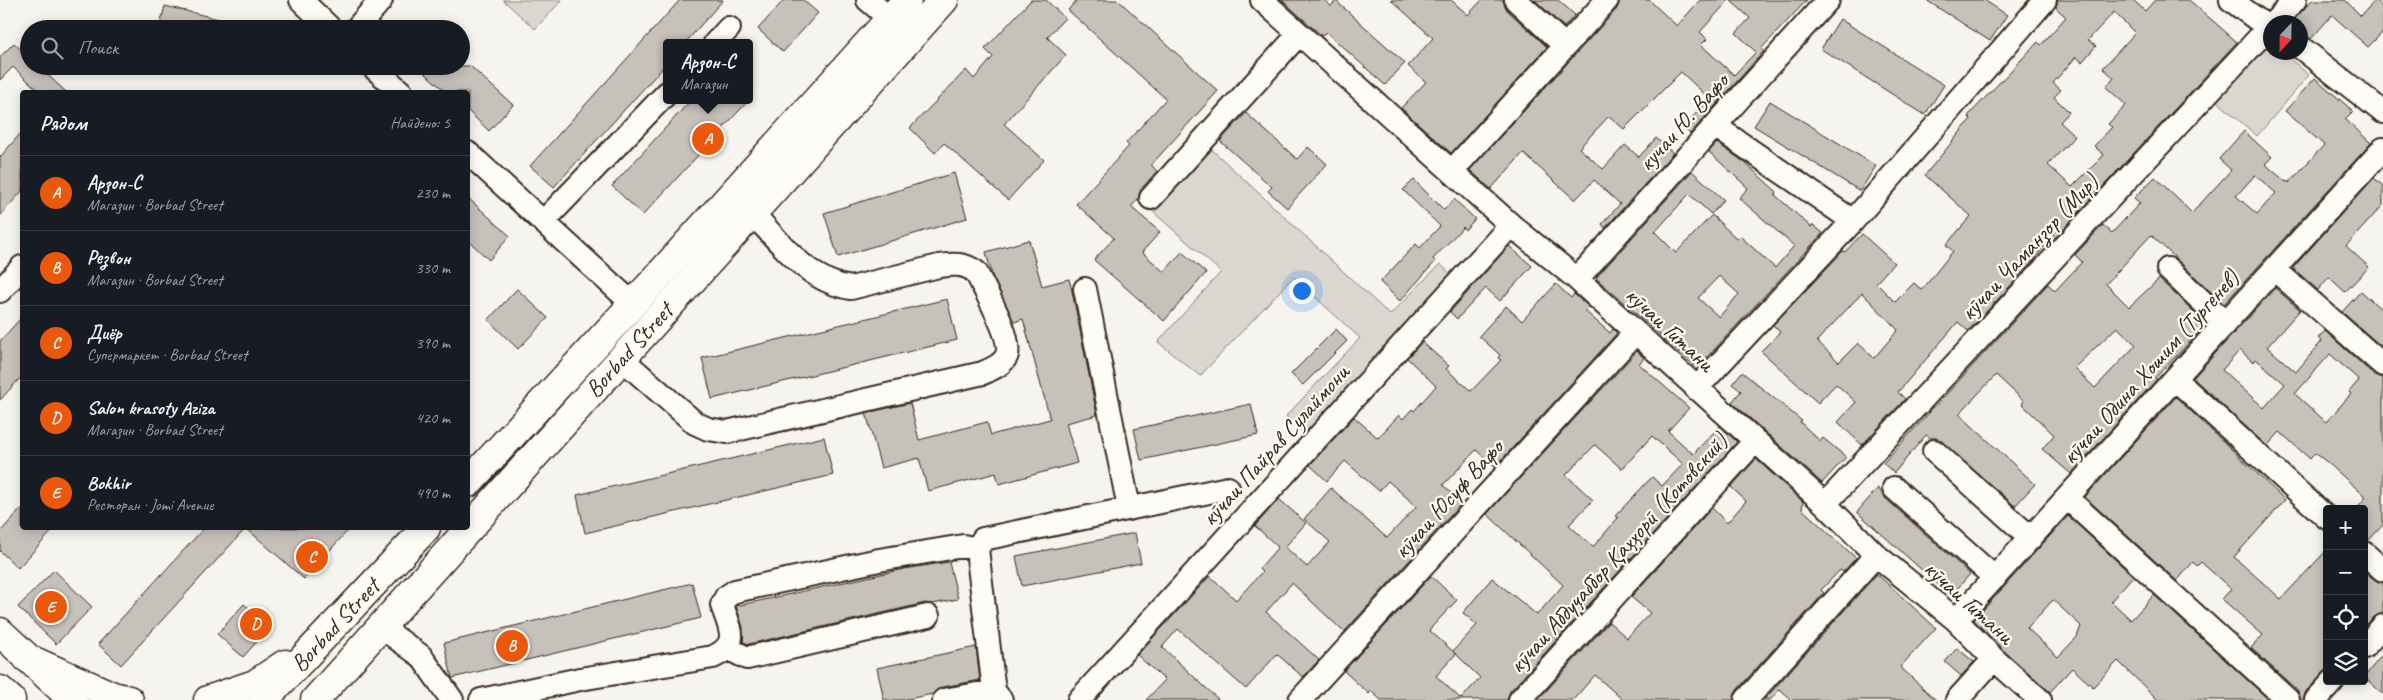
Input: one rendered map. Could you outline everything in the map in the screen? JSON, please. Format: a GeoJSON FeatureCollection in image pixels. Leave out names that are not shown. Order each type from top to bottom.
{"type":"FeatureCollection","features":[{"type":"Feature","properties":{"kind":"main road","name":"Borbad Street"},"geometry":{"type":"LineString","coordinates":[[470,528],[944,0]]}},
{"type":"Feature","properties":{"kind":"main road","name":"Borbad Street"},"geometry":{"type":"LineString","coordinates":[[470,481],[633,304],[899,9]]}},
{"type":"Feature","properties":{"kind":"main road","name":"Borbad Street"},"geometry":{"type":"LineString","coordinates":[[264,700],[424,530]]}},
{"type":"Feature","properties":{"kind":"main road","name":"Borbad Street"},"geometry":{"type":"LineString","coordinates":[[315,700],[468,530]]}},
{"type":"Feature","properties":{"kind":"main road"},"geometry":{"type":"LineString","coordinates":[[0,632],[73,700]]}},
{"type":"Feature","properties":{"kind":"main road"},"geometry":{"type":"LineString","coordinates":[[208,700],[255,684],[316,645]]}},
{"type":"Feature","properties":{"kind":"main road"},"geometry":{"type":"LineString","coordinates":[[26,658],[113,696],[129,700]]}},
{"type":"Feature","properties":{"kind":"main road"},"geometry":{"type":"LineString","coordinates":[[329,700],[348,662]]}},
{"type":"Feature","properties":{"kind":"street"},"geometry":{"type":"LineString","coordinates":[[301,0],[322,20]]}},
{"type":"Feature","properties":{"kind":"street"},"geometry":{"type":"LineString","coordinates":[[364,20],[382,0]]}},
{"type":"Feature","properties":{"kind":"street"},"geometry":{"type":"LineString","coordinates":[[868,0],[899,9]]}},
{"type":"Feature","properties":{"kind":"street","name":"кӯчаи Гитани"},"geometry":{"type":"LineString","coordinates":[[1262,0],[1511,225],[1577,279],[1696,389],[1825,504],[1876,555],[1956,620],[1994,660],[2040,700]]}},
{"type":"Feature","properties":{"kind":"street"},"geometry":{"type":"LineString","coordinates":[[1516,0],[1565,46]]}},
{"type":"Feature","properties":{"kind":"street"},"geometry":{"type":"LineString","coordinates":[[1452,171],[1607,0]]}},
{"type":"Feature","properties":{"kind":"street","name":"кучаи Ю. Вафо"},"geometry":{"type":"LineString","coordinates":[[1577,279],[1828,0]]}},
{"type":"Feature","properties":{"kind":"street"},"geometry":{"type":"LineString","coordinates":[[1696,389],[1853,221],[2045,0]]}},
{"type":"Feature","properties":{"kind":"street"},"geometry":{"type":"LineString","coordinates":[[2231,0],[2263,22]]}},
{"type":"Feature","properties":{"kind":"street","name":"кӯчаи Чаманзор (Мир)"},"geometry":{"type":"LineString","coordinates":[[2282,15],[2295,0]]}},
{"type":"Feature","properties":{"kind":"street"},"geometry":{"type":"LineString","coordinates":[[1151,198],[1299,34]]}},
{"type":"Feature","properties":{"kind":"street","name":"кӯчаи Чаманзор (Мир)"},"geometry":{"type":"LineString","coordinates":[[1825,504],[2263,36]]}},
{"type":"Feature","properties":{"kind":"street"},"geometry":{"type":"LineString","coordinates":[[2308,54],[2383,112]]}},
{"type":"Feature","properties":{"kind":"street"},"geometry":{"type":"LineString","coordinates":[[382,75],[399,90]]}},
{"type":"Feature","properties":{"kind":"street"},"geometry":{"type":"LineString","coordinates":[[543,222],[663,97]]}},
{"type":"Feature","properties":{"kind":"street"},"geometry":{"type":"LineString","coordinates":[[1715,126],[1853,221]]}},
{"type":"Feature","properties":{"kind":"street","name":"кӯчаи Одина Хошим (Тургенев)"},"geometry":{"type":"LineString","coordinates":[[1956,620],[2383,149]]}},
{"type":"Feature","properties":{"kind":"street"},"geometry":{"type":"LineString","coordinates":[[470,155],[633,304]]}},
{"type":"Feature","properties":{"kind":"street"},"geometry":{"type":"LineString","coordinates":[[622,359],[674,407],[695,423],[708,429],[726,432],[983,373],[994,368],[1006,358],[1008,346],[1005,334],[976,272],[970,267],[954,264],[939,266],[850,288],[836,286],[810,272],[752,214]]}},
{"type":"Feature","properties":{"kind":"street","name":"кӯчаи Пайрав Сулаймони"},"geometry":{"type":"LineString","coordinates":[[1079,700],[1511,225]]}},
{"type":"Feature","properties":{"kind":"street"},"geometry":{"type":"LineString","coordinates":[[0,292],[20,269]]}},
{"type":"Feature","properties":{"kind":"street"},"geometry":{"type":"LineString","coordinates":[[2168,269],[2225,323]]}},
{"type":"Feature","properties":{"kind":"street"},"geometry":{"type":"LineString","coordinates":[[2274,269],[2383,365]]}},
{"type":"Feature","properties":{"kind":"street"},"geometry":{"type":"LineString","coordinates":[[1085,289],[1129,508]]}},
{"type":"Feature","properties":{"kind":"street","name":"кӯчаи Юсуф Вафо"},"geometry":{"type":"LineString","coordinates":[[1300,700],[1635,333]]}},
{"type":"Feature","properties":{"kind":"street"},"geometry":{"type":"LineString","coordinates":[[2175,379],[2323,514]]}},
{"type":"Feature","properties":{"kind":"street","name":"кӯчаи Абдуҷаббор Қаҳҳорӣ (Котовский)"},"geometry":{"type":"LineString","coordinates":[[1520,700],[1755,440]]}},
{"type":"Feature","properties":{"kind":"street"},"geometry":{"type":"LineString","coordinates":[[1934,451],[2031,538]]}},
{"type":"Feature","properties":{"kind":"street"},"geometry":{"type":"LineString","coordinates":[[944,700],[997,696],[977,549],[983,538],[1228,488]]}},
{"type":"Feature","properties":{"kind":"street"},"geometry":{"type":"LineString","coordinates":[[1894,488],[1994,578]]}},
{"type":"Feature","properties":{"kind":"street"},"geometry":{"type":"LineString","coordinates":[[2067,498],[2288,700]]}},
{"type":"Feature","properties":{"kind":"street"},"geometry":{"type":"LineString","coordinates":[[481,700],[580,679],[713,657],[727,648],[731,639],[731,632],[722,606],[726,597],[735,592],[880,560],[962,546],[977,549]]}},
{"type":"Feature","properties":{"kind":"street"},"geometry":{"type":"LineString","coordinates":[[1746,700],[1876,555]]}},
{"type":"Feature","properties":{"kind":"street"},"geometry":{"type":"LineString","coordinates":[[2368,557],[2383,570]]}},
{"type":"Feature","properties":{"kind":"street"},"geometry":{"type":"LineString","coordinates":[[727,648],[747,658],[928,616]]}},
{"type":"Feature","properties":{"kind":"street"},"geometry":{"type":"LineString","coordinates":[[2368,643],[2383,626]]}},
{"type":"Feature","properties":{"kind":"street"},"geometry":{"type":"LineString","coordinates":[[381,627],[421,656],[452,700]]}},
{"type":"Feature","properties":{"kind":"street"},"geometry":{"type":"LineString","coordinates":[[1957,700],[1994,660]]}},
{"type":"Feature","properties":{"kind":"street"},"geometry":{"type":"LineString","coordinates":[[2316,700],[2329,685]]}},
{"type":"Feature","properties":{"kind":"shaded area"},"geometry":{"type":"Polygon","coordinates":[[[503,0],[562,0],[535,29],[503,0]]]}},
{"type":"Feature","properties":{"kind":"shaded area"},"geometry":{"type":"Polygon","coordinates":[[[2263,49],[2263,60],[2291,60],[2309,75],[2257,136],[2217,101],[2263,49]]]}},
{"type":"Feature","properties":{"kind":"shaded area"},"geometry":{"type":"Polygon","coordinates":[[[1208,146],[1390,315],[1440,264],[1452,275],[1306,435],[1286,416],[1360,338],[1293,277],[1200,376],[1158,342],[1221,272],[1151,210],[1208,146]]]}},
{"type":"Feature","properties":{"kind":"building"},"geometry":{"type":"Polygon","coordinates":[[[680,0],[723,0],[689,39],[663,39],[663,67],[554,187],[530,166],[680,0]]]}},
{"type":"Feature","properties":{"kind":"building"},"geometry":{"type":"Polygon","coordinates":[[[784,0],[803,0],[818,13],[783,52],[758,29],[784,0]]]}},
{"type":"Feature","properties":{"kind":"building"},"geometry":{"type":"Polygon","coordinates":[[[1031,0],[1046,0],[1065,18],[1047,37],[1066,55],[1004,124],[1044,160],[1008,200],[944,143],[935,153],[910,128],[966,70],[974,79],[993,57],[985,49],[1031,0]]]}},
{"type":"Feature","properties":{"kind":"building"},"geometry":{"type":"Polygon","coordinates":[[[1077,0],[1118,0],[1218,91],[1151,165],[1157,171],[1141,189],[1138,199],[1131,207],[1160,232],[1142,252],[1164,272],[1182,252],[1206,273],[1164,321],[1094,260],[1114,238],[1076,204],[1129,146],[1126,143],[1166,99],[1068,10],[1077,0]]]}},
{"type":"Feature","properties":{"kind":"building"},"geometry":{"type":"Polygon","coordinates":[[[1282,0],[1324,0],[1331,6],[1336,1],[1405,63],[1385,85],[1326,32],[1322,36],[1282,0]]]}},
{"type":"Feature","properties":{"kind":"building"},"geometry":{"type":"Polygon","coordinates":[[[1391,0],[1451,0],[1468,15],[1482,0],[1503,0],[1507,10],[1547,47],[1451,153],[1401,108],[1426,82],[1408,66],[1433,38],[1391,0]]]}},
{"type":"Feature","properties":{"kind":"building"},"geometry":{"type":"Polygon","coordinates":[[[1535,0],[1558,0],[1575,15],[1564,27],[1535,0]]]}},
{"type":"Feature","properties":{"kind":"building"},"geometry":{"type":"Polygon","coordinates":[[[1620,0],[1649,0],[1677,26],[1700,0],[1729,0],[1700,32],[1707,39],[1701,45],[1734,75],[1756,52],[1736,33],[1750,18],[1730,0],[1807,0],[1761,49],[1764,51],[1690,134],[1683,127],[1710,99],[1681,72],[1624,129],[1609,116],[1579,148],[1603,169],[1625,145],[1639,157],[1656,138],[1673,153],[1605,228],[1602,224],[1620,204],[1594,180],[1575,200],[1523,153],[1491,189],[1470,170],[1617,9],[1620,0]]]}},
{"type":"Feature","properties":{"kind":"building"},"geometry":{"type":"Polygon","coordinates":[[[1926,0],[1984,0],[2007,15],[1990,41],[1926,0]]]}},
{"type":"Feature","properties":{"kind":"building"},"geometry":{"type":"Polygon","coordinates":[[[2058,0],[2133,0],[2145,11],[2155,0],[2189,0],[2237,42],[2055,238],[2053,235],[2029,266],[1968,331],[1958,322],[1898,392],[1905,399],[1862,445],[1838,422],[1856,402],[1836,384],[1818,403],[1761,351],[1780,332],[1773,325],[1843,251],[1845,252],[1862,234],[1894,263],[1876,283],[1895,302],[1914,283],[1922,290],[1953,251],[1946,245],[1971,216],[1925,175],[1971,119],[1968,116],[2038,42],[2041,45],[2066,17],[2056,8],[2058,0]],[[2114,12],[2088,40],[2096,46],[2082,62],[2076,57],[2053,83],[2061,90],[2054,97],[2069,112],[2060,122],[2075,136],[2048,165],[2072,187],[2104,155],[2094,146],[2112,127],[2108,124],[2126,105],[2106,87],[2114,78],[2103,68],[2135,33],[2114,12]],[[1862,293],[1817,341],[1839,362],[1858,343],[1874,358],[1898,330],[1862,293]]]}},
{"type":"Feature","properties":{"kind":"building"},"geometry":{"type":"Polygon","coordinates":[[[2312,0],[2345,0],[2361,16],[2375,0],[2383,8],[2383,32],[2368,47],[2332,15],[2311,39],[2308,37],[2308,15],[2298,15],[2312,0]]]}},
{"type":"Feature","properties":{"kind":"building"},"geometry":{"type":"Polygon","coordinates":[[[165,6],[223,20],[161,20],[165,6]]]}},
{"type":"Feature","properties":{"kind":"building"},"geometry":{"type":"Polygon","coordinates":[[[1840,19],[1944,85],[1925,115],[1821,49],[1840,19]]]}},
{"type":"Feature","properties":{"kind":"building"},"geometry":{"type":"Polygon","coordinates":[[[14,43],[20,49],[20,73],[13,67],[0,80],[0,57],[14,43]]]}},
{"type":"Feature","properties":{"kind":"building"},"geometry":{"type":"Polygon","coordinates":[[[470,66],[513,105],[489,131],[470,113],[470,90],[444,90],[427,75],[470,75],[470,66]]]}},
{"type":"Feature","properties":{"kind":"building"},"geometry":{"type":"Polygon","coordinates":[[[22,75],[48,75],[64,90],[38,90],[22,75]]]}},
{"type":"Feature","properties":{"kind":"building"},"geometry":{"type":"Polygon","coordinates":[[[2315,78],[2353,111],[2345,119],[2371,143],[2224,304],[2151,235],[2106,284],[2129,307],[2159,279],[2207,324],[2155,378],[2157,379],[2071,474],[2042,449],[2054,435],[2022,404],[2024,401],[1996,375],[1959,414],[2035,484],[2015,506],[1937,438],[1930,438],[1926,435],[1894,473],[1883,463],[2048,284],[2055,291],[2082,262],[2075,255],[2103,225],[2112,233],[2140,203],[2134,198],[2155,177],[2192,213],[2231,170],[2219,159],[2244,131],[2272,157],[2265,164],[2289,183],[2324,145],[2285,111],[2315,78]],[[2255,175],[2236,196],[2257,214],[2276,193],[2255,175]],[[2117,327],[2074,368],[2095,388],[2136,345],[2117,327]]]}},
{"type":"Feature","properties":{"kind":"building"},"geometry":{"type":"Polygon","coordinates":[[[1770,101],[1876,166],[1860,191],[1754,126],[1770,101]]]}},
{"type":"Feature","properties":{"kind":"building"},"geometry":{"type":"Polygon","coordinates":[[[687,104],[745,104],[643,215],[612,186],[687,104]]]}},
{"type":"Feature","properties":{"kind":"building"},"geometry":{"type":"Polygon","coordinates":[[[1246,113],[1297,159],[1308,147],[1327,164],[1287,208],[1268,191],[1272,187],[1220,141],[1246,113]]]}},
{"type":"Feature","properties":{"kind":"building"},"geometry":{"type":"Polygon","coordinates":[[[20,134],[20,193],[0,216],[0,157],[20,134]]]}},
{"type":"Feature","properties":{"kind":"building"},"geometry":{"type":"Polygon","coordinates":[[[1717,143],[1744,162],[1777,192],[1775,195],[1811,227],[1813,225],[1823,233],[1697,368],[1596,278],[1692,171],[1724,200],[1711,214],[1689,194],[1655,232],[1676,253],[1712,215],[1737,239],[1740,236],[1775,268],[1794,246],[1739,198],[1748,188],[1709,152],[1717,143]],[[1719,276],[1698,298],[1719,317],[1739,294],[1719,276]]]}},
{"type":"Feature","properties":{"kind":"building"},"geometry":{"type":"Polygon","coordinates":[[[954,173],[967,218],[838,257],[824,213],[954,173]]]}},
{"type":"Feature","properties":{"kind":"building"},"geometry":{"type":"Polygon","coordinates":[[[2374,178],[2383,186],[2383,205],[2346,246],[2369,267],[2345,292],[2329,277],[2318,290],[2293,268],[2374,178]]]}},
{"type":"Feature","properties":{"kind":"building"},"geometry":{"type":"Polygon","coordinates":[[[1414,180],[1444,210],[1454,199],[1475,219],[1465,230],[1463,227],[1433,259],[1435,262],[1400,301],[1380,282],[1416,244],[1420,248],[1440,226],[1403,190],[1414,180]]]}},
{"type":"Feature","properties":{"kind":"building"},"geometry":{"type":"Polygon","coordinates":[[[470,200],[510,236],[489,260],[470,242],[470,200]]]}},
{"type":"Feature","properties":{"kind":"building"},"geometry":{"type":"Polygon","coordinates":[[[1029,240],[1042,286],[1069,279],[1072,291],[1097,415],[1066,423],[1077,463],[999,484],[996,473],[928,491],[919,458],[881,468],[866,413],[910,403],[919,440],[987,422],[991,435],[1050,419],[1023,319],[1014,322],[992,275],[986,252],[1029,240]]]}},
{"type":"Feature","properties":{"kind":"building"},"geometry":{"type":"Polygon","coordinates":[[[1509,246],[1532,266],[1500,301],[1486,288],[1457,319],[1450,312],[1509,246]]]}},
{"type":"Feature","properties":{"kind":"building"},"geometry":{"type":"Polygon","coordinates":[[[1556,284],[1571,298],[1574,294],[1589,307],[1585,311],[1610,333],[1613,329],[1617,333],[1495,467],[1476,450],[1443,485],[1462,503],[1344,632],[1292,583],[1266,612],[1319,660],[1303,677],[1277,654],[1246,689],[1178,629],[1162,647],[1219,700],[1146,700],[1165,680],[1137,655],[1210,576],[1236,600],[1262,572],[1259,569],[1278,547],[1255,526],[1279,499],[1306,523],[1285,547],[1307,567],[1330,542],[1304,519],[1331,488],[1387,538],[1416,507],[1414,504],[1388,481],[1379,491],[1345,461],[1327,481],[1310,465],[1354,417],[1378,438],[1399,415],[1403,419],[1412,409],[1414,411],[1436,386],[1407,358],[1422,342],[1449,366],[1446,369],[1471,391],[1501,360],[1498,358],[1500,355],[1479,336],[1506,306],[1522,321],[1556,284]]]}},
{"type":"Feature","properties":{"kind":"building"},"geometry":{"type":"Polygon","coordinates":[[[2275,288],[2300,310],[2267,347],[2296,372],[2322,341],[2318,338],[2325,331],[2374,375],[2383,378],[2383,525],[2368,541],[2368,505],[2359,505],[2366,497],[2327,462],[2315,453],[2310,459],[2280,432],[2267,446],[2193,378],[2275,288]],[[2240,350],[2222,370],[2264,408],[2285,384],[2256,359],[2253,362],[2240,350]],[[2330,354],[2295,394],[2326,422],[2351,394],[2349,392],[2359,380],[2330,354]]]}},
{"type":"Feature","properties":{"kind":"building"},"geometry":{"type":"Polygon","coordinates":[[[517,289],[548,318],[518,349],[488,320],[517,289]]]}},
{"type":"Feature","properties":{"kind":"building"},"geometry":{"type":"Polygon","coordinates":[[[2361,291],[2383,311],[2383,348],[2342,312],[2361,291]]]}},
{"type":"Feature","properties":{"kind":"building"},"geometry":{"type":"Polygon","coordinates":[[[947,299],[957,340],[712,399],[702,358],[947,299]]]}},
{"type":"Feature","properties":{"kind":"building"},"geometry":{"type":"Polygon","coordinates":[[[20,319],[20,378],[0,400],[0,341],[20,319]]]}},
{"type":"Feature","properties":{"kind":"building"},"geometry":{"type":"Polygon","coordinates":[[[1336,329],[1347,341],[1303,385],[1291,374],[1336,329]]]}},
{"type":"Feature","properties":{"kind":"building"},"geometry":{"type":"Polygon","coordinates":[[[1637,351],[1644,358],[1639,364],[1689,408],[1668,431],[1693,454],[1720,426],[1737,442],[1510,691],[1507,700],[1381,700],[1371,691],[1369,694],[1344,671],[1431,576],[1457,600],[1429,630],[1456,654],[1453,651],[1477,625],[1463,613],[1492,578],[1537,615],[1563,585],[1487,514],[1637,351]],[[1652,436],[1622,469],[1595,445],[1566,475],[1593,500],[1569,525],[1593,547],[1618,518],[1615,516],[1652,477],[1662,486],[1683,464],[1652,436]],[[1456,654],[1436,676],[1461,699],[1480,678],[1456,654]]]}},
{"type":"Feature","properties":{"kind":"building"},"geometry":{"type":"Polygon","coordinates":[[[1742,372],[1802,421],[1800,422],[1820,441],[1823,438],[1846,457],[1822,483],[1732,402],[1741,391],[1732,384],[1742,372]]]}},
{"type":"Feature","properties":{"kind":"building"},"geometry":{"type":"Polygon","coordinates":[[[2176,397],[2285,500],[2234,557],[2281,599],[2323,554],[2323,674],[2306,691],[2303,700],[2301,700],[2297,690],[2251,648],[2263,635],[2222,599],[2231,589],[2201,562],[2197,566],[2193,562],[2177,581],[2085,497],[2176,397]]]}},
{"type":"Feature","properties":{"kind":"building"},"geometry":{"type":"Polygon","coordinates":[[[1251,404],[1258,435],[1141,460],[1134,429],[1251,404]]]}},
{"type":"Feature","properties":{"kind":"building"},"geometry":{"type":"Polygon","coordinates":[[[824,437],[833,475],[585,533],[577,495],[824,437]]]}},
{"type":"Feature","properties":{"kind":"building"},"geometry":{"type":"Polygon","coordinates":[[[1756,459],[1803,502],[1802,509],[1856,558],[1843,572],[1840,570],[1821,590],[1824,593],[1736,691],[1733,700],[1623,700],[1595,675],[1573,700],[1538,700],[1609,622],[1627,638],[1650,613],[1631,597],[1712,508],[1727,523],[1746,501],[1731,487],[1756,459]]]}},
{"type":"Feature","properties":{"kind":"building"},"geometry":{"type":"Polygon","coordinates":[[[1878,488],[1885,498],[1970,574],[1951,596],[1857,512],[1878,488]]]}},
{"type":"Feature","properties":{"kind":"building"},"geometry":{"type":"Polygon","coordinates":[[[20,510],[20,530],[53,530],[18,568],[0,551],[0,532],[20,510]]]}},
{"type":"Feature","properties":{"kind":"building"},"geometry":{"type":"Polygon","coordinates":[[[2068,516],[2133,576],[2111,601],[2131,620],[2154,595],[2269,700],[2158,700],[2118,661],[2093,687],[2072,668],[2050,692],[2003,650],[1974,620],[2068,516]],[[2053,600],[2027,628],[2058,657],[2077,637],[2081,626],[2053,600]]]}},
{"type":"Feature","properties":{"kind":"building"},"geometry":{"type":"Polygon","coordinates":[[[202,530],[244,530],[121,665],[98,644],[202,530]]]}},
{"type":"Feature","properties":{"kind":"building"},"geometry":{"type":"Polygon","coordinates":[[[248,530],[348,530],[304,579],[248,530]]]}},
{"type":"Feature","properties":{"kind":"building"},"geometry":{"type":"Polygon","coordinates":[[[1135,533],[1141,563],[1022,586],[1016,556],[1135,533]]]}},
{"type":"Feature","properties":{"kind":"building"},"geometry":{"type":"Polygon","coordinates":[[[949,562],[958,599],[933,604],[925,603],[749,644],[743,642],[743,627],[736,606],[904,569],[949,562]]]}},
{"type":"Feature","properties":{"kind":"building"},"geometry":{"type":"Polygon","coordinates":[[[54,570],[92,607],[56,644],[18,607],[54,570]]]}},
{"type":"Feature","properties":{"kind":"building"},"geometry":{"type":"Polygon","coordinates":[[[1877,574],[1936,628],[1900,667],[1936,700],[1792,700],[1780,689],[1770,700],[1764,700],[1877,574]]]}},
{"type":"Feature","properties":{"kind":"building"},"geometry":{"type":"Polygon","coordinates":[[[2368,574],[2383,583],[2383,613],[2374,617],[2368,623],[2368,574]]]}},
{"type":"Feature","properties":{"kind":"building"},"geometry":{"type":"Polygon","coordinates":[[[692,583],[701,618],[452,678],[444,643],[692,583]]]}},
{"type":"Feature","properties":{"kind":"building"},"geometry":{"type":"Polygon","coordinates":[[[244,604],[270,627],[243,657],[217,634],[244,604]]]}},
{"type":"Feature","properties":{"kind":"building"},"geometry":{"type":"Polygon","coordinates":[[[976,647],[980,680],[942,687],[933,694],[902,700],[884,700],[877,668],[976,647]]]}},
{"type":"Feature","properties":{"kind":"building"},"geometry":{"type":"Polygon","coordinates":[[[1957,648],[1974,662],[1961,676],[1945,662],[1957,648]]]}},
{"type":"Feature","properties":{"kind":"building"},"geometry":{"type":"Polygon","coordinates":[[[2383,654],[2383,694],[2368,681],[2368,672],[2383,654]]]}},
{"type":"Feature","properties":{"kind":"place","name":"Арзон-С"},"geometry":{"type":"Point","coordinates":[708,139]}},
{"type":"Feature","properties":{"kind":"place","name":"Диëр"},"geometry":{"type":"Point","coordinates":[312,557]}},
{"type":"Feature","properties":{"kind":"place","name":"Bokhir"},"geometry":{"type":"Point","coordinates":[51,607]}},
{"type":"Feature","properties":{"kind":"place","name":"Salon krasoty Aziza"},"geometry":{"type":"Point","coordinates":[256,624]}},
{"type":"Feature","properties":{"kind":"place","name":"Резвон"},"geometry":{"type":"Point","coordinates":[512,646]}}]}
